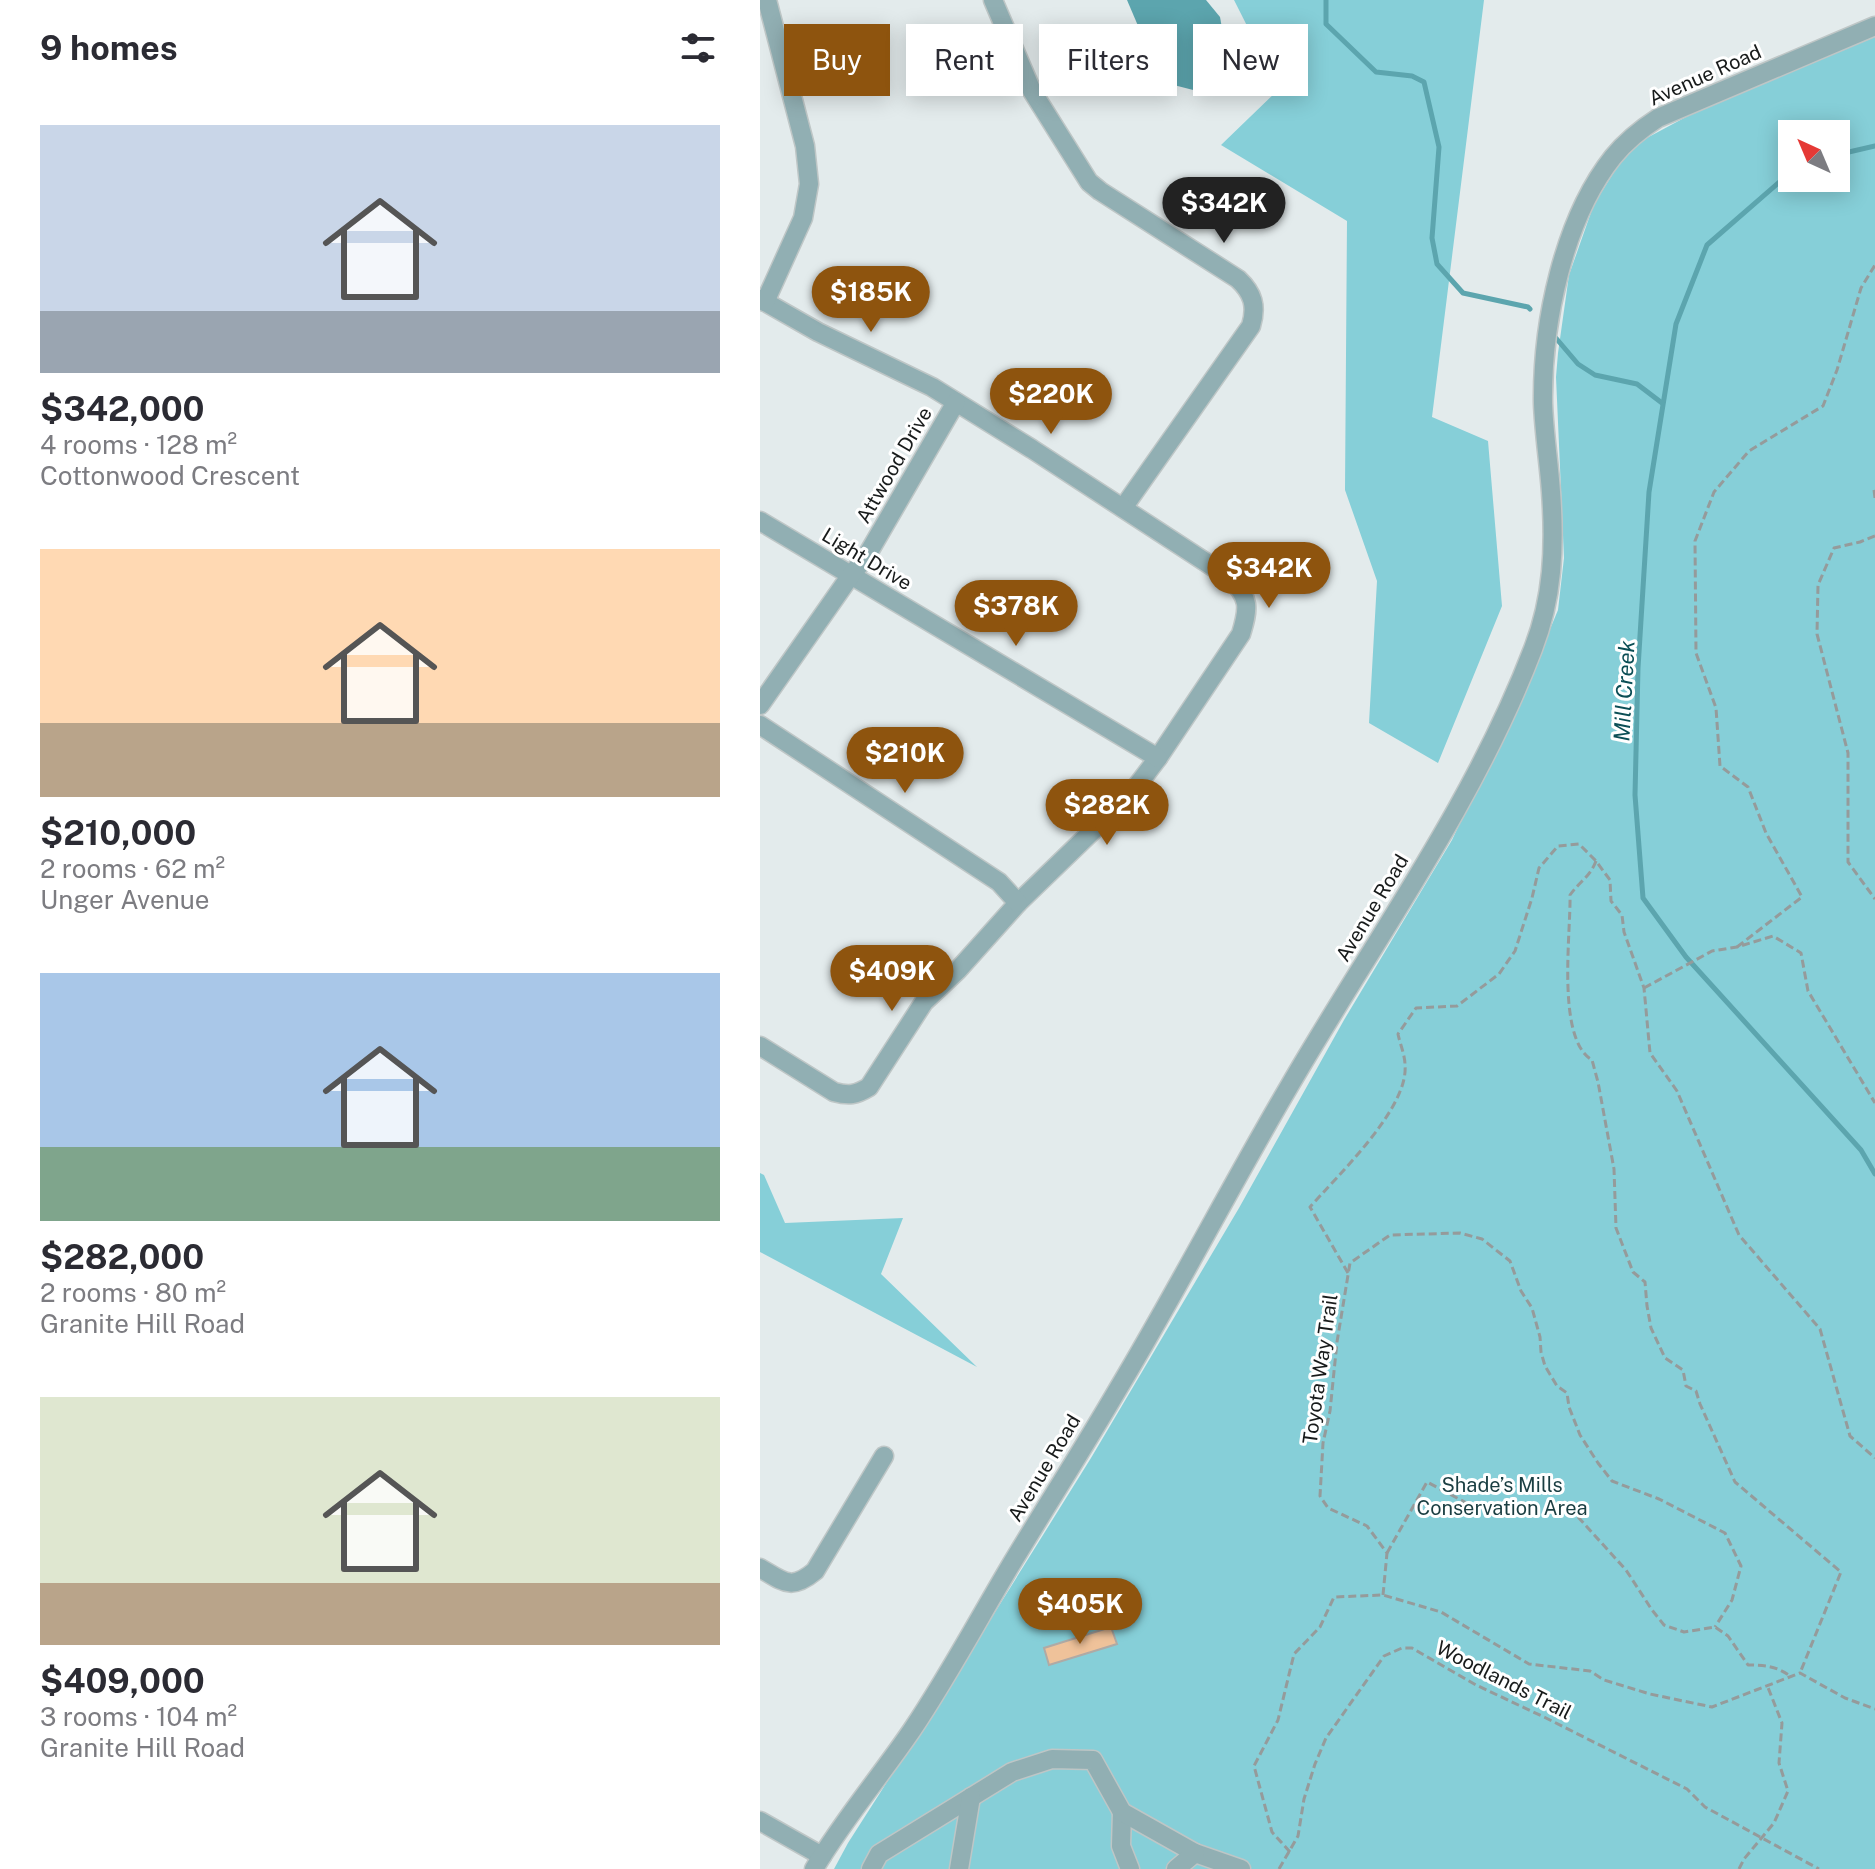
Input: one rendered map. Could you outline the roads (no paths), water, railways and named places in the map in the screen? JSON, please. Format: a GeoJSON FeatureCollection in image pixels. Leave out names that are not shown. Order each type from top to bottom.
{"type":"FeatureCollection","features":[{"type":"Feature","properties":{"kind":"street"},"geometry":{"type":"LineString","coordinates":[[760,1046],[834,1092],[847,1096],[869,1087],[924,1002],[958,970],[1018,903],[1136,787],[1241,634],[1248,610],[1242,589],[1230,578],[1032,449],[932,387],[762,301],[803,218],[809,184],[805,146],[767,0]]}},
{"type":"Feature","properties":{"kind":"street"},"geometry":{"type":"LineString","coordinates":[[993,0],[1032,91],[1089,182],[1238,279],[1254,299],[1255,313],[1251,326],[1123,508]]}},
{"type":"Feature","properties":{"kind":"street","name":"Avenue Road"},"geometry":{"type":"LineString","coordinates":[[818,1863],[912,1730],[1117,1391],[1290,1084],[1421,870],[1508,709],[1534,647],[1550,590],[1554,545],[1543,407],[1544,354],[1553,296],[1572,236],[1594,185],[1613,157],[1637,132],[1658,118],[1875,26]]}},
{"type":"Feature","properties":{"kind":"street","name":"Attwood Drive"},"geometry":{"type":"LineString","coordinates":[[760,705],[866,557],[956,402]]}},
{"type":"Feature","properties":{"kind":"street","name":"Light Drive"},"geometry":{"type":"LineString","coordinates":[[760,521],[1158,758]]}},
{"type":"Feature","properties":{"kind":"street"},"geometry":{"type":"LineString","coordinates":[[760,725],[999,882],[1018,903]]}},
{"type":"Feature","properties":{"kind":"street"},"geometry":{"type":"LineString","coordinates":[[760,1568],[787,1584],[803,1581],[815,1571],[884,1456]]}},
{"type":"Feature","properties":{"kind":"street"},"geometry":{"type":"LineString","coordinates":[[871,1869],[879,1854],[1012,1772],[1052,1759],[1093,1760],[1122,1812],[1121,1846],[1130,1869]]}},
{"type":"Feature","properties":{"kind":"street"},"geometry":{"type":"LineString","coordinates":[[959,1869],[971,1797]]}},
{"type":"Feature","properties":{"kind":"street"},"geometry":{"type":"LineString","coordinates":[[1122,1812],[1195,1853],[1241,1869]]}},
{"type":"Feature","properties":{"kind":"street"},"geometry":{"type":"LineString","coordinates":[[760,1821],[818,1863]]}},
{"type":"Feature","properties":{"kind":"street"},"geometry":{"type":"LineString","coordinates":[[1176,1869],[1195,1853]]}},
{"type":"Feature","properties":{"kind":"waterway"},"geometry":{"type":"LineString","coordinates":[[1326,0],[1326,24],[1376,72],[1412,76],[1424,82],[1439,147],[1432,238],[1437,264],[1463,293],[1530,309]]}},
{"type":"Feature","properties":{"kind":"waterway","name":"Mill Creek"},"geometry":{"type":"LineString","coordinates":[[1850,152],[1875,146]]}},
{"type":"Feature","properties":{"kind":"waterway","name":"Mill Creek"},"geometry":{"type":"LineString","coordinates":[[1778,183],[1707,245],[1676,324],[1649,492],[1638,668],[1635,795],[1643,898],[1686,957],[1861,1150],[1875,1174]]}},
{"type":"Feature","properties":{"kind":"waterway"},"geometry":{"type":"LineString","coordinates":[[1555,337],[1578,364],[1595,375],[1637,384],[1662,403]]}},
{"type":"Feature","properties":{"kind":"park label","name":"Shade’s Mills Conservation Area"},"geometry":{"type":"Point","coordinates":[1502,1496]}}]}
